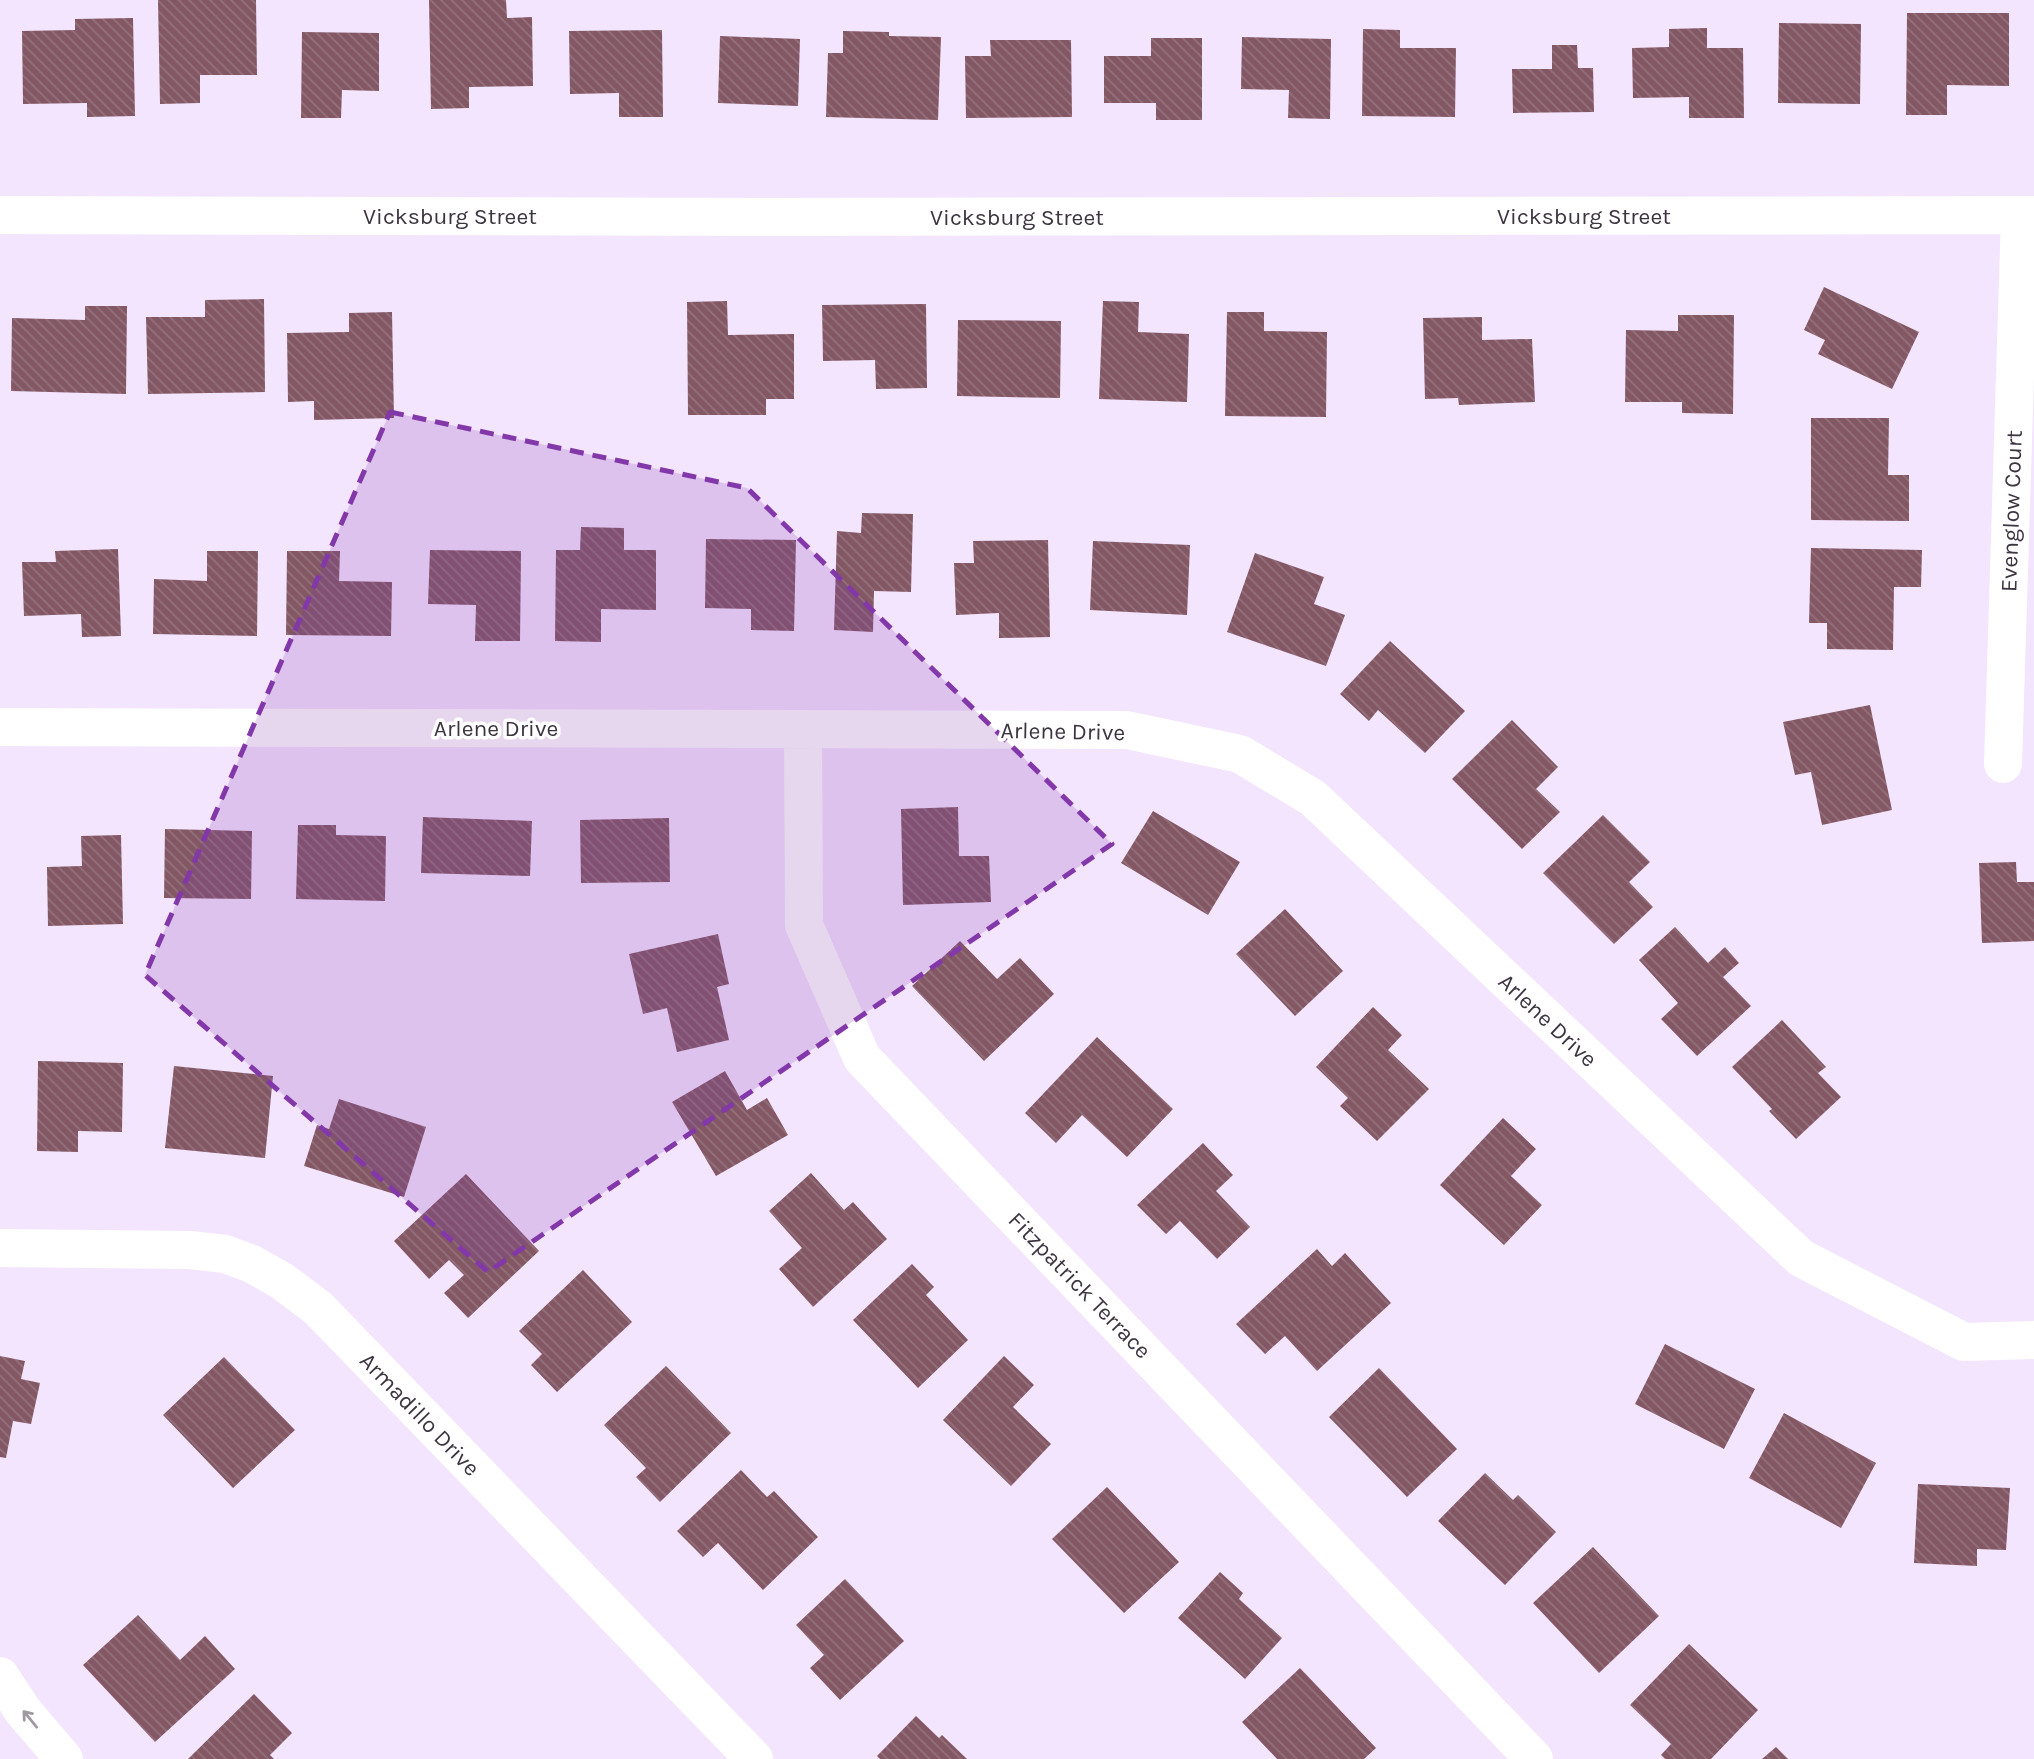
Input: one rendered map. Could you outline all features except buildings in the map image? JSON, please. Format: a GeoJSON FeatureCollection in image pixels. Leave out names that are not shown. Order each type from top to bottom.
{"type":"FeatureCollection","features":[{"type":"Feature","properties":{"kind":"street","name":"Vicksburg Street"},"geometry":{"type":"LineString","coordinates":[[0,215],[2027,215]]}},
{"type":"Feature","properties":{"kind":"street","name":"Evenglow Court"},"geometry":{"type":"LineString","coordinates":[[2003,764],[2027,215]]}},
{"type":"Feature","properties":{"kind":"street","name":"Arlene Drive"},"geometry":{"type":"LineString","coordinates":[[0,727],[1127,730],[1240,754],[1313,798],[1801,1258],[1964,1342],[2034,1340]]}},
{"type":"Feature","properties":{"kind":"street","name":"Fitzpatrick Terrace"},"geometry":{"type":"LineString","coordinates":[[803,729],[804,925],[862,1058],[1534,1759]]}},
{"type":"Feature","properties":{"kind":"street","name":"Armadillo Drive"},"geometry":{"type":"LineString","coordinates":[[0,1248],[190,1250],[225,1254],[252,1264],[282,1281],[318,1308],[754,1759]]}},
{"type":"Feature","properties":{"kind":"street"},"geometry":{"type":"LineString","coordinates":[[0,1676],[23,1711],[64,1759]]}},
{"type":"Feature","properties":{"kind":"highlighted area"},"geometry":{"type":"Polygon","coordinates":[[[390,412],[747,488],[1112,844],[488,1272],[145,975],[390,412]]]}}]}
